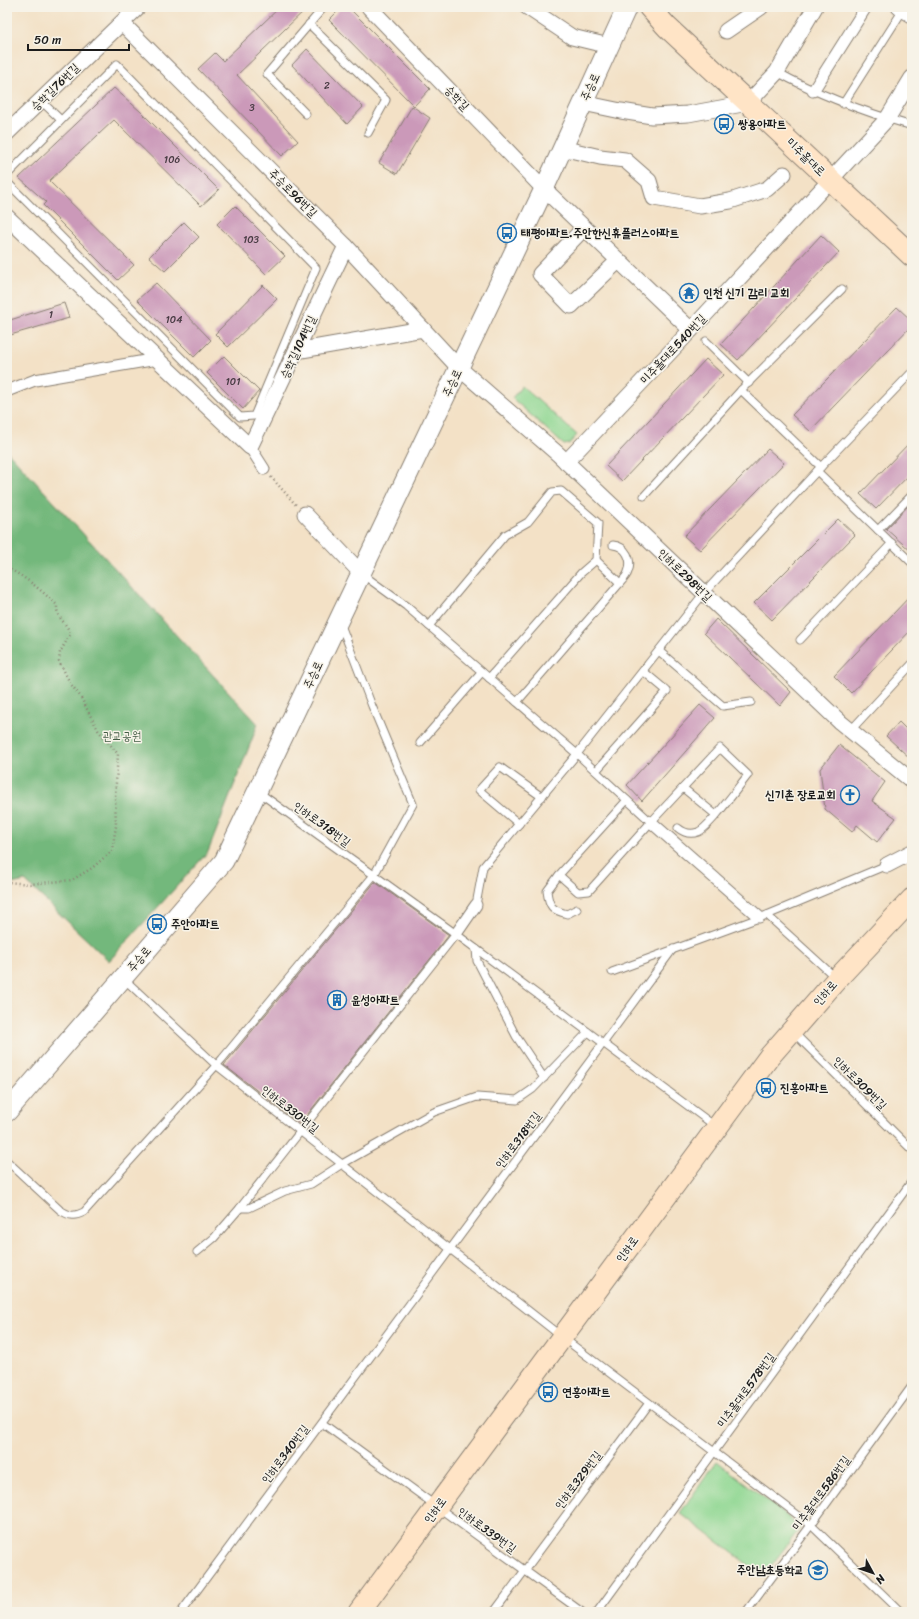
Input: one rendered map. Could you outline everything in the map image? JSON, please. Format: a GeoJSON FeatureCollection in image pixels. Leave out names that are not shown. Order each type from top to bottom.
{"type":"FeatureCollection","features":[{"type":"Feature","properties":{"kind":"main road","name":"미추홀대로"},"geometry":{"type":"LineString","coordinates":[[649,7],[667,28],[912,256]]}},
{"type":"Feature","properties":{"kind":"main road","name":"인하로"},"geometry":{"type":"LineString","coordinates":[[359,1612],[769,1057],[837,979],[912,899]]}},
{"type":"Feature","properties":{"kind":"street","name":"승학길76번길"},"geometry":{"type":"LineString","coordinates":[[7,133],[138,7]]}},
{"type":"Feature","properties":{"kind":"street","name":"승학길"},"geometry":{"type":"LineString","coordinates":[[370,7],[544,190]]}},
{"type":"Feature","properties":{"kind":"street"},"geometry":{"type":"LineString","coordinates":[[527,7],[572,38],[609,46]]}},
{"type":"Feature","properties":{"kind":"street","name":"주승로"},"geometry":{"type":"LineString","coordinates":[[7,1112],[224,861],[544,190],[627,7]]}},
{"type":"Feature","properties":{"kind":"street"},"geometry":{"type":"LineString","coordinates":[[726,31],[761,7]]}},
{"type":"Feature","properties":{"kind":"street"},"geometry":{"type":"LineString","coordinates":[[583,103],[652,116],[688,114],[748,103],[777,72],[815,7]]}},
{"type":"Feature","properties":{"kind":"street"},"geometry":{"type":"LineString","coordinates":[[814,91],[866,7]]}},
{"type":"Feature","properties":{"kind":"street","name":"주승로96번길"},"geometry":{"type":"LineString","coordinates":[[122,23],[346,246],[459,368]]}},
{"type":"Feature","properties":{"kind":"street","name":"미추홀대로540번길"},"geometry":{"type":"LineString","coordinates":[[566,462],[691,330],[887,118],[912,78]]}},
{"type":"Feature","properties":{"kind":"street"},"geometry":{"type":"LineString","coordinates":[[562,148],[600,157],[625,160],[649,181],[654,198],[700,206],[730,201],[767,189],[784,174]]}},
{"type":"Feature","properties":{"kind":"street"},"geometry":{"type":"LineString","coordinates":[[544,190],[691,330]]}},
{"type":"Feature","properties":{"kind":"street"},"geometry":{"type":"LineString","coordinates":[[9,221],[61,268],[250,447],[264,469]]}},
{"type":"Feature","properties":{"kind":"street"},"geometry":{"type":"LineString","coordinates":[[584,228],[540,274],[571,306],[618,260]]}},
{"type":"Feature","properties":{"kind":"street","name":"승학길104번길"},"geometry":{"type":"LineString","coordinates":[[250,447],[289,350],[346,246]]}},
{"type":"Feature","properties":{"kind":"street"},"geometry":{"type":"LineString","coordinates":[[289,350],[423,329]]}},
{"type":"Feature","properties":{"kind":"street"},"geometry":{"type":"LineString","coordinates":[[7,391],[35,380],[157,359]]}},
{"type":"Feature","properties":{"kind":"street","name":"인하로298번길"},"geometry":{"type":"LineString","coordinates":[[459,368],[566,462],[851,730],[912,781]]}},
{"type":"Feature","properties":{"kind":"street"},"geometry":{"type":"LineString","coordinates":[[305,514],[361,573]]}},
{"type":"Feature","properties":{"kind":"street"},"geometry":{"type":"LineString","coordinates":[[651,822],[763,916]]}},
{"type":"Feature","properties":{"kind":"street"},"geometry":{"type":"LineString","coordinates":[[887,865],[912,852]]}},
{"type":"Feature","properties":{"kind":"street"},"geometry":{"type":"LineString","coordinates":[[456,934],[476,905]]}},
{"type":"Feature","properties":{"kind":"lane"},"geometry":{"type":"LineString","coordinates":[[306,114],[267,74],[324,7]]}},
{"type":"Feature","properties":{"kind":"lane"},"geometry":{"type":"LineString","coordinates":[[843,104],[905,10]]}},
{"type":"Feature","properties":{"kind":"lane"},"geometry":{"type":"LineString","coordinates":[[309,24],[386,100],[368,133]]}},
{"type":"Feature","properties":{"kind":"lane"},"geometry":{"type":"LineString","coordinates":[[7,175],[117,64],[316,268],[289,350],[254,416],[240,417],[7,182]]}},
{"type":"Feature","properties":{"kind":"lane"},"geometry":{"type":"LineString","coordinates":[[777,72],[843,104],[912,126]]}},
{"type":"Feature","properties":{"kind":"lane"},"geometry":{"type":"LineString","coordinates":[[41,101],[61,120]]}},
{"type":"Feature","properties":{"kind":"lane"},"geometry":{"type":"LineString","coordinates":[[644,496],[741,390],[842,289]]}},
{"type":"Feature","properties":{"kind":"lane"},"geometry":{"type":"LineString","coordinates":[[706,341],[749,383]]}},
{"type":"Feature","properties":{"kind":"lane"},"geometry":{"type":"LineString","coordinates":[[476,905],[484,867],[577,754],[704,593],[819,469],[912,372]]}},
{"type":"Feature","properties":{"kind":"lane"},"geometry":{"type":"LineString","coordinates":[[741,390],[912,563]]}},
{"type":"Feature","properties":{"kind":"lane"},"geometry":{"type":"LineString","coordinates":[[429,626],[505,535],[528,522],[552,492],[561,491],[598,523],[596,560],[581,574],[489,678]]}},
{"type":"Feature","properties":{"kind":"lane"},"geometry":{"type":"LineString","coordinates":[[878,530],[912,495]]}},
{"type":"Feature","properties":{"kind":"lane"},"geometry":{"type":"LineString","coordinates":[[800,640],[892,543]]}},
{"type":"Feature","properties":{"kind":"lane"},"geometry":{"type":"LineString","coordinates":[[517,702],[629,572],[629,560],[626,551],[620,546],[613,545]]}},
{"type":"Feature","properties":{"kind":"lane"},"geometry":{"type":"LineString","coordinates":[[596,560],[620,583]]}},
{"type":"Feature","properties":{"kind":"lane"},"geometry":{"type":"LineString","coordinates":[[361,573],[406,606],[577,754],[651,822]]}},
{"type":"Feature","properties":{"kind":"lane"},"geometry":{"type":"LineString","coordinates":[[7,1161],[60,1210],[68,1215],[75,1216],[84,1212],[216,1065],[374,875],[413,804],[372,706],[339,620]]}},
{"type":"Feature","properties":{"kind":"lane"},"geometry":{"type":"LineString","coordinates":[[659,651],[723,706],[751,702]]}},
{"type":"Feature","properties":{"kind":"lane"},"geometry":{"type":"LineString","coordinates":[[851,730],[912,664]]}},
{"type":"Feature","properties":{"kind":"lane"},"geometry":{"type":"LineString","coordinates":[[596,772],[667,691],[643,671]]}},
{"type":"Feature","properties":{"kind":"lane"},"geometry":{"type":"LineString","coordinates":[[420,743],[482,672]]}},
{"type":"Feature","properties":{"kind":"lane"},"geometry":{"type":"LineString","coordinates":[[560,875],[578,892],[589,891],[720,748],[748,775],[716,815],[699,832],[688,834],[684,833],[678,828]]}},
{"type":"Feature","properties":{"kind":"lane"},"geometry":{"type":"LineString","coordinates":[[519,824],[479,790],[500,767],[542,797]]}},
{"type":"Feature","properties":{"kind":"lane"},"geometry":{"type":"LineString","coordinates":[[683,788],[716,815]]}},
{"type":"Feature","properties":{"kind":"lane","name":"인하로318번길"},"geometry":{"type":"LineString","coordinates":[[258,791],[456,934],[717,1127]]}},
{"type":"Feature","properties":{"kind":"lane"},"geometry":{"type":"LineString","coordinates":[[577,909],[567,914],[556,911],[548,902],[547,891],[627,800]]}},
{"type":"Feature","properties":{"kind":"lane"},"geometry":{"type":"LineString","coordinates":[[612,972],[763,916],[887,865]]}},
{"type":"Feature","properties":{"kind":"lane"},"geometry":{"type":"LineString","coordinates":[[763,916],[837,979]]}},
{"type":"Feature","properties":{"kind":"lane"},"geometry":{"type":"LineString","coordinates":[[197,1252],[214,1238],[240,1208],[456,934]]}},
{"type":"Feature","properties":{"kind":"lane"},"geometry":{"type":"LineString","coordinates":[[476,949],[477,961],[516,1036],[544,1078]]}},
{"type":"Feature","properties":{"kind":"lane","name":"인하로318번길"},"geometry":{"type":"LineString","coordinates":[[451,1249],[673,949]]}},
{"type":"Feature","properties":{"kind":"lane","name":"인하로330번길"},"geometry":{"type":"LineString","coordinates":[[123,978],[216,1065],[562,1337]]}},
{"type":"Feature","properties":{"kind":"lane","name":"인하로309번길"},"geometry":{"type":"LineString","coordinates":[[792,1031],[912,1150]]}},
{"type":"Feature","properties":{"kind":"lane"},"geometry":{"type":"LineString","coordinates":[[240,1208],[249,1208],[285,1191],[311,1184],[342,1164],[434,1112],[477,1097],[516,1100],[533,1089],[588,1032]]}},
{"type":"Feature","properties":{"kind":"lane","name":"미추홀대로578번길"},"geometry":{"type":"LineString","coordinates":[[597,1612],[912,1181]]}},
{"type":"Feature","properties":{"kind":"lane"},"geometry":{"type":"LineString","coordinates":[[322,1423],[451,1249]]}},
{"type":"Feature","properties":{"kind":"lane"},"geometry":{"type":"LineString","coordinates":[[562,1337],[811,1525],[901,1612]]}},
{"type":"Feature","properties":{"kind":"lane","name":"미추홀대로586번길"},"geometry":{"type":"LineString","coordinates":[[746,1612],[912,1386]]}},
{"type":"Feature","properties":{"kind":"lane","name":"인하로329번길"},"geometry":{"type":"LineString","coordinates":[[525,1571],[650,1403]]}},
{"type":"Feature","properties":{"kind":"lane","name":"인하로340번길"},"geometry":{"type":"LineString","coordinates":[[181,1612],[322,1423],[437,1507]]}},
{"type":"Feature","properties":{"kind":"lane","name":"인하로339번길"},"geometry":{"type":"LineString","coordinates":[[437,1507],[582,1612]]}},
{"type":"Feature","properties":{"kind":"lane"},"geometry":{"type":"LineString","coordinates":[[494,1612],[525,1571]]}},
{"type":"Feature","properties":{"kind":"path"},"geometry":{"type":"LineString","coordinates":[[264,469],[305,514]]}},
{"type":"Feature","properties":{"kind":"path"},"geometry":{"type":"LineString","coordinates":[[7,568],[17,572],[41,590],[57,605],[60,619],[69,627],[70,635],[60,652],[59,661],[70,683],[80,696],[98,730],[118,754],[115,796],[116,826],[112,851],[92,868],[72,880],[30,884],[7,882]]}},
{"type":"Feature","properties":{"kind":"green space"},"geometry":{"type":"Polygon","coordinates":[[[522,386],[577,435],[569,444],[564,445],[512,398],[522,386]]]}},
{"type":"Feature","properties":{"kind":"green space","name":"관교공원"},"geometry":{"type":"Polygon","coordinates":[[[7,451],[258,724],[208,852],[109,961],[25,881],[7,885],[7,451]]]}},
{"type":"Feature","properties":{"kind":"green space"},"geometry":{"type":"Polygon","coordinates":[[[717,1461],[801,1527],[763,1576],[680,1513],[717,1461]]]}},
{"type":"Feature","properties":{"kind":"building"},"geometry":{"type":"Polygon","coordinates":[[[280,7],[308,7],[237,75],[298,141],[282,156],[198,69],[215,53],[223,61],[280,7]]]}},
{"type":"Feature","properties":{"kind":"building"},"geometry":{"type":"Polygon","coordinates":[[[342,7],[348,7],[430,89],[414,106],[329,20],[342,7]]]}},
{"type":"Feature","properties":{"kind":"building"},"geometry":{"type":"Polygon","coordinates":[[[307,49],[363,107],[347,124],[292,65],[307,49]]]}},
{"type":"Feature","properties":{"kind":"building"},"geometry":{"type":"Polygon","coordinates":[[[114,88],[140,111],[219,190],[201,206],[114,120],[49,181],[134,265],[118,280],[43,205],[46,202],[19,178],[114,88]]]}},
{"type":"Feature","properties":{"kind":"building"},"geometry":{"type":"Polygon","coordinates":[[[412,106],[430,118],[397,174],[379,163],[412,106]]]}},
{"type":"Feature","properties":{"kind":"building"},"geometry":{"type":"Polygon","coordinates":[[[235,206],[285,256],[266,274],[217,224],[235,206]]]}},
{"type":"Feature","properties":{"kind":"building"},"geometry":{"type":"Polygon","coordinates":[[[184,222],[199,237],[165,271],[149,257],[184,222]]]}},
{"type":"Feature","properties":{"kind":"building"},"geometry":{"type":"Polygon","coordinates":[[[821,235],[839,252],[738,360],[721,344],[821,235]]]}},
{"type":"Feature","properties":{"kind":"building"},"geometry":{"type":"Polygon","coordinates":[[[156,283],[211,340],[194,357],[137,300],[156,283]]]}},
{"type":"Feature","properties":{"kind":"building"},"geometry":{"type":"Polygon","coordinates":[[[263,285],[277,299],[228,347],[215,334],[263,285]]]}},
{"type":"Feature","properties":{"kind":"building"},"geometry":{"type":"Polygon","coordinates":[[[64,303],[69,318],[7,336],[7,321],[64,303]]]}},
{"type":"Feature","properties":{"kind":"building"},"geometry":{"type":"Polygon","coordinates":[[[897,307],[912,321],[912,325],[810,431],[792,415],[897,307]]]}},
{"type":"Feature","properties":{"kind":"building"},"geometry":{"type":"Polygon","coordinates":[[[224,356],[259,391],[243,409],[207,373],[224,356]]]}},
{"type":"Feature","properties":{"kind":"building"},"geometry":{"type":"Polygon","coordinates":[[[706,359],[723,375],[622,481],[606,466],[706,359]]]}},
{"type":"Feature","properties":{"kind":"building"},"geometry":{"type":"Polygon","coordinates":[[[912,440],[912,472],[876,509],[860,494],[912,440]]]}},
{"type":"Feature","properties":{"kind":"building"},"geometry":{"type":"Polygon","coordinates":[[[768,449],[784,463],[700,550],[684,536],[768,449]]]}},
{"type":"Feature","properties":{"kind":"building"},"geometry":{"type":"Polygon","coordinates":[[[912,502],[912,552],[886,529],[912,502]]]}},
{"type":"Feature","properties":{"kind":"building"},"geometry":{"type":"Polygon","coordinates":[[[838,519],[855,535],[772,620],[754,603],[838,519]]]}},
{"type":"Feature","properties":{"kind":"building"},"geometry":{"type":"Polygon","coordinates":[[[912,594],[912,629],[851,693],[834,676],[912,594]]]}},
{"type":"Feature","properties":{"kind":"building"},"geometry":{"type":"Polygon","coordinates":[[[716,619],[791,692],[780,706],[704,633],[716,619]]]}},
{"type":"Feature","properties":{"kind":"building"},"geometry":{"type":"Polygon","coordinates":[[[700,705],[715,718],[642,801],[627,785],[700,705]]]}},
{"type":"Feature","properties":{"kind":"building"},"geometry":{"type":"Polygon","coordinates":[[[899,722],[912,735],[912,760],[886,736],[899,722]]]}},
{"type":"Feature","properties":{"kind":"building","name":"신기촌 장로교회"},"geometry":{"type":"Polygon","coordinates":[[[839,745],[885,782],[872,801],[896,818],[877,842],[857,825],[852,832],[825,809],[820,769],[839,745]]]}},
{"type":"Feature","properties":{"kind":"building","name":"윤성아파트"},"geometry":{"type":"Polygon","coordinates":[[[375,882],[449,935],[300,1124],[224,1065],[375,882]]]}},
{"type":"Feature","properties":{"kind":"place","name":"쌍용아파트"},"geometry":{"type":"Point","coordinates":[724,124]}},
{"type":"Feature","properties":{"kind":"place","name":"태평아파트.주안한신휴플러스아파트"},"geometry":{"type":"Point","coordinates":[507,233]}},
{"type":"Feature","properties":{"kind":"place","name":"인천 신기 감리 교회"},"geometry":{"type":"Point","coordinates":[689,293]}},
{"type":"Feature","properties":{"kind":"place","name":"신기촌 장로교회"},"geometry":{"type":"Point","coordinates":[850,795]}},
{"type":"Feature","properties":{"kind":"place","name":"주안아파트"},"geometry":{"type":"Point","coordinates":[157,924]}},
{"type":"Feature","properties":{"kind":"place","name":"윤성아파트"},"geometry":{"type":"Point","coordinates":[337,1000]}},
{"type":"Feature","properties":{"kind":"place","name":"진흥아파트"},"geometry":{"type":"Point","coordinates":[766,1088]}},
{"type":"Feature","properties":{"kind":"place","name":"연흥아파트"},"geometry":{"type":"Point","coordinates":[548,1392]}},
{"type":"Feature","properties":{"kind":"place","name":"주안남초등학교"},"geometry":{"type":"Point","coordinates":[818,1570]}}]}
